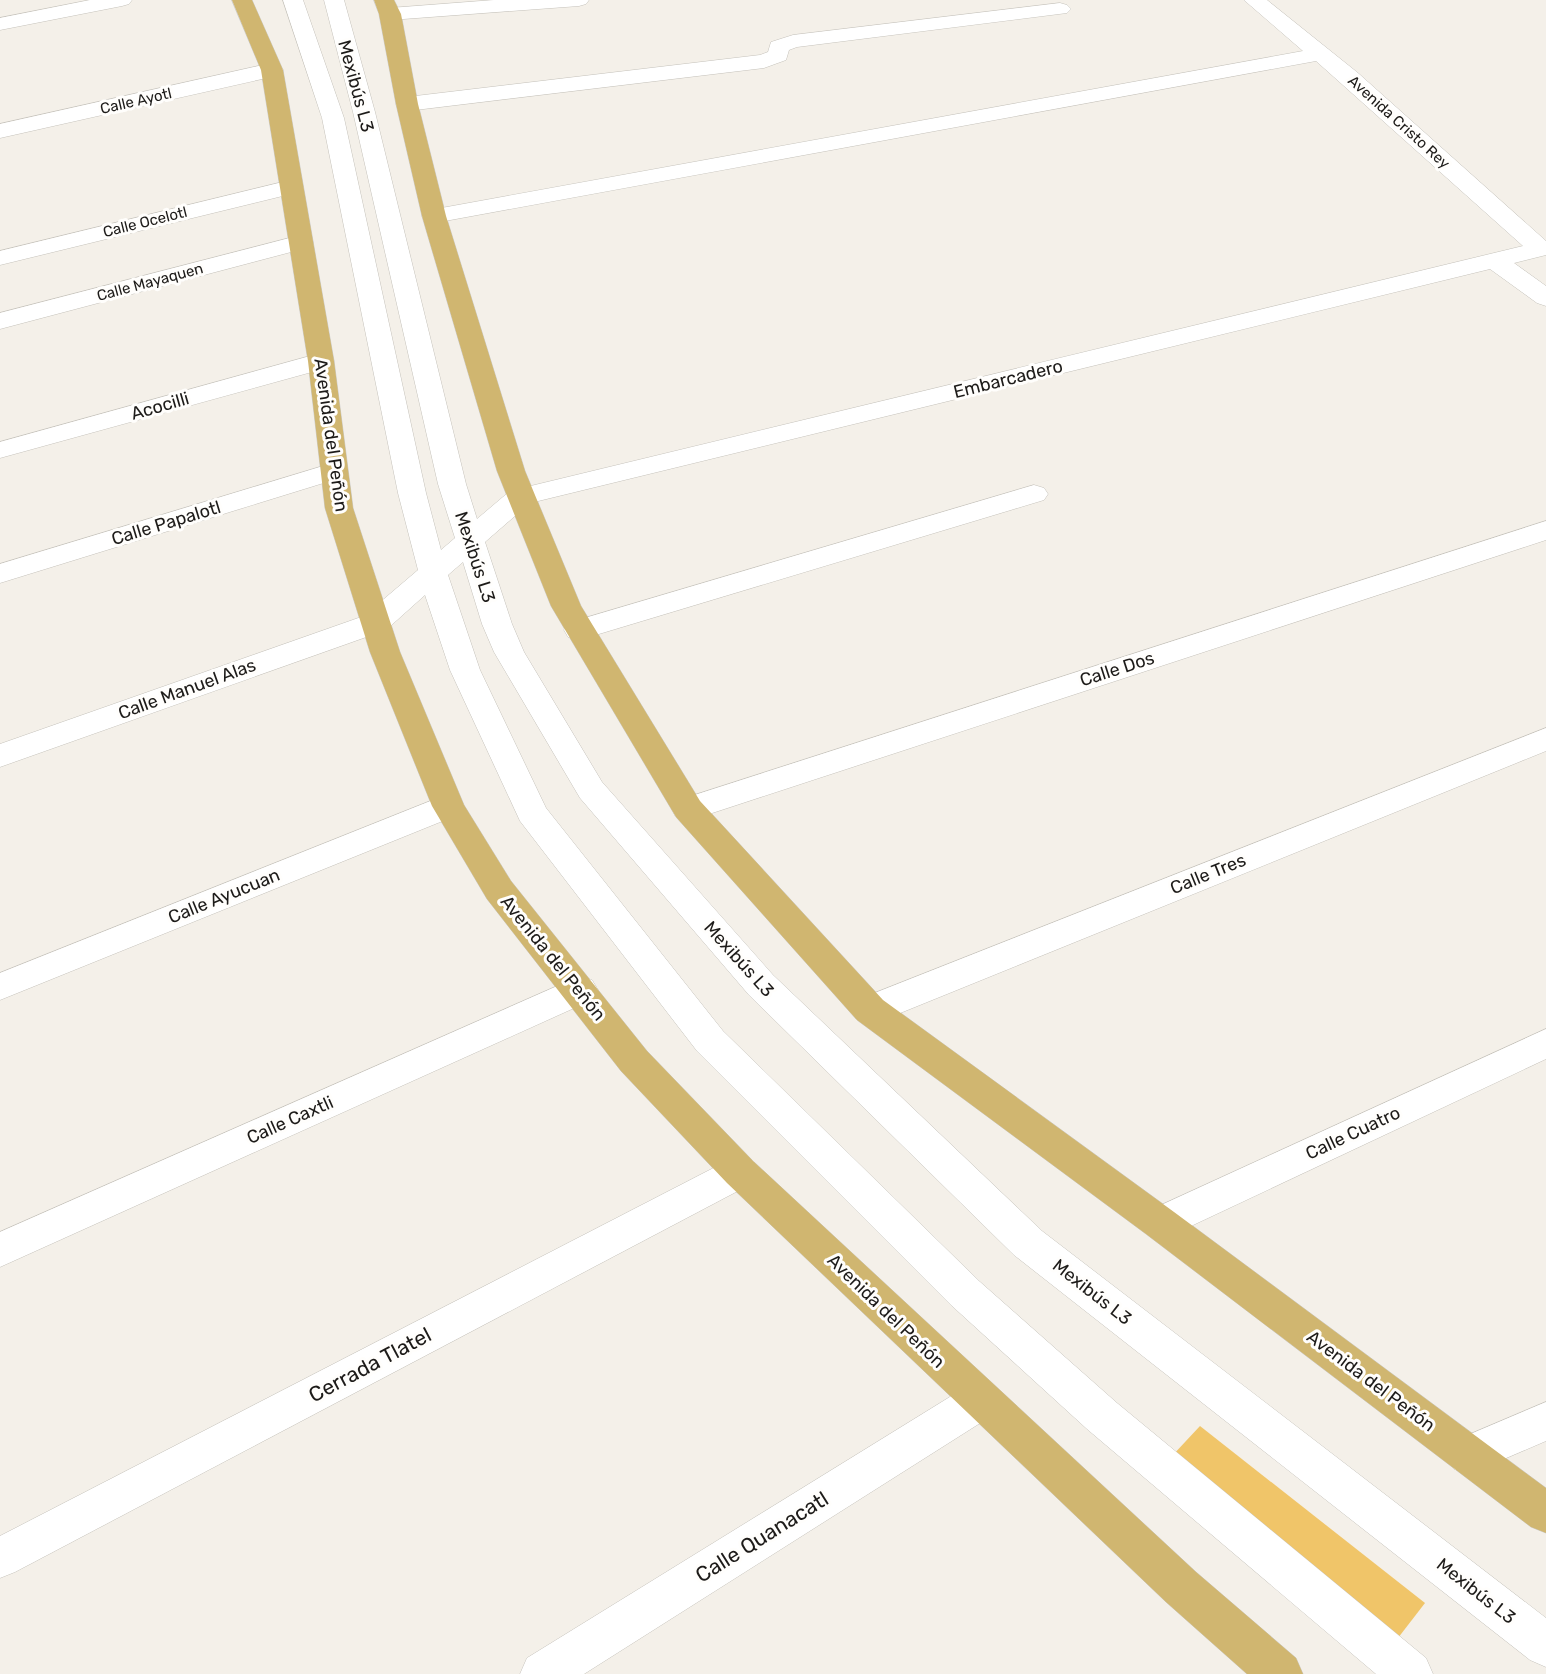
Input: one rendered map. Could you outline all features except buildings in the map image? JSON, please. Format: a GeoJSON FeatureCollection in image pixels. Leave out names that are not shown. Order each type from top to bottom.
{"type":"FeatureCollection","features":[{"type":"Feature","properties":{"kind":"main road","name":"Avenida del Peñón"},"geometry":{"type":"LineString","coordinates":[[242,0],[272,70],[321,362],[339,508],[385,652],[448,806],[499,890],[634,1061],[740,1172],[947,1370],[1181,1587],[1280,1674]]}},
{"type":"Feature","properties":{"kind":"main road","name":"Avenida del Peñón"},"geometry":{"type":"LineString","coordinates":[[387,7],[434,216],[520,497],[566,606],[688,809],[870,1010],[1160,1223],[1546,1513]]}},
{"type":"Feature","properties":{"kind":"street"},"geometry":{"type":"LineString","coordinates":[[0,24],[122,0]]}},
{"type":"Feature","properties":{"kind":"street","name":"Mexibús L3"},"geometry":{"type":"LineString","coordinates":[[293,0],[333,118],[412,492],[433,573],[465,670],[532,813],[710,1041],[965,1293],[1093,1409],[1410,1674]]}},
{"type":"Feature","properties":{"kind":"street","name":"Mexibús L3"},"geometry":{"type":"LineString","coordinates":[[334,0],[364,112],[452,484],[470,541],[509,652],[591,790],[761,985],[1028,1243],[1546,1645]]}},
{"type":"Feature","properties":{"kind":"street"},"geometry":{"type":"LineString","coordinates":[[387,7],[579,0]]}},
{"type":"Feature","properties":{"kind":"street","name":"Avenida Cristo Rey"},"geometry":{"type":"LineString","coordinates":[[1254,0],[1321,54],[1543,248]]}},
{"type":"Feature","properties":{"kind":"street"},"geometry":{"type":"LineString","coordinates":[[407,104],[764,62],[778,55],[779,47],[793,41],[1060,9]]}},
{"type":"Feature","properties":{"kind":"street"},"geometry":{"type":"LineString","coordinates":[[434,216],[1321,54]]}},
{"type":"Feature","properties":{"kind":"street","name":"Calle Ayotl"},"geometry":{"type":"LineString","coordinates":[[0,131],[272,70]]}},
{"type":"Feature","properties":{"kind":"street","name":"Calle Ocelotl"},"geometry":{"type":"LineString","coordinates":[[0,258],[291,187]]}},
{"type":"Feature","properties":{"kind":"street","name":"Calle Mayaquen"},"geometry":{"type":"LineString","coordinates":[[0,321],[301,242]]}},
{"type":"Feature","properties":{"kind":"street","name":"Embarcadero"},"geometry":{"type":"LineString","coordinates":[[520,497],[1543,248]]}},
{"type":"Feature","properties":{"kind":"street"},"geometry":{"type":"LineString","coordinates":[[1495,261],[1546,298]]}},
{"type":"Feature","properties":{"kind":"street","name":"Acocilli"},"geometry":{"type":"LineString","coordinates":[[0,450],[321,362]]}},
{"type":"Feature","properties":{"kind":"street","name":"Calle Papalotl"},"geometry":{"type":"LineString","coordinates":[[0,574],[333,471]]}},
{"type":"Feature","properties":{"kind":"street"},"geometry":{"type":"LineString","coordinates":[[579,630],[1034,494]]}},
{"type":"Feature","properties":{"kind":"street"},"geometry":{"type":"LineString","coordinates":[[375,622],[520,497]]}},
{"type":"Feature","properties":{"kind":"street","name":"Calle Dos"},"geometry":{"type":"LineString","coordinates":[[688,809],[1546,530]]}},
{"type":"Feature","properties":{"kind":"street","name":"Calle Manuel Alas"},"geometry":{"type":"LineString","coordinates":[[0,756],[375,622]]}},
{"type":"Feature","properties":{"kind":"street","name":"Calle Tres"},"geometry":{"type":"LineString","coordinates":[[870,1010],[1546,739]]}},
{"type":"Feature","properties":{"kind":"street","name":"Calle Ayucuan"},"geometry":{"type":"LineString","coordinates":[[0,987],[448,806]]}},
{"type":"Feature","properties":{"kind":"street","name":"Calle Caxtli"},"geometry":{"type":"LineString","coordinates":[[0,1250],[580,990]]}},
{"type":"Feature","properties":{"kind":"street","name":"Calle Cuatro"},"geometry":{"type":"LineString","coordinates":[[1160,1223],[1546,1043]]}},
{"type":"Feature","properties":{"kind":"street","name":"Cerrada Tlatel"},"geometry":{"type":"LineString","coordinates":[[0,1558],[740,1172]]}},
{"type":"Feature","properties":{"kind":"street","name":"Calle Quanacatl"},"geometry":{"type":"LineString","coordinates":[[543,1674],[981,1400]]}},
{"type":"Feature","properties":{"kind":"street"},"geometry":{"type":"LineString","coordinates":[[1469,1455],[1546,1421]]}}]}
